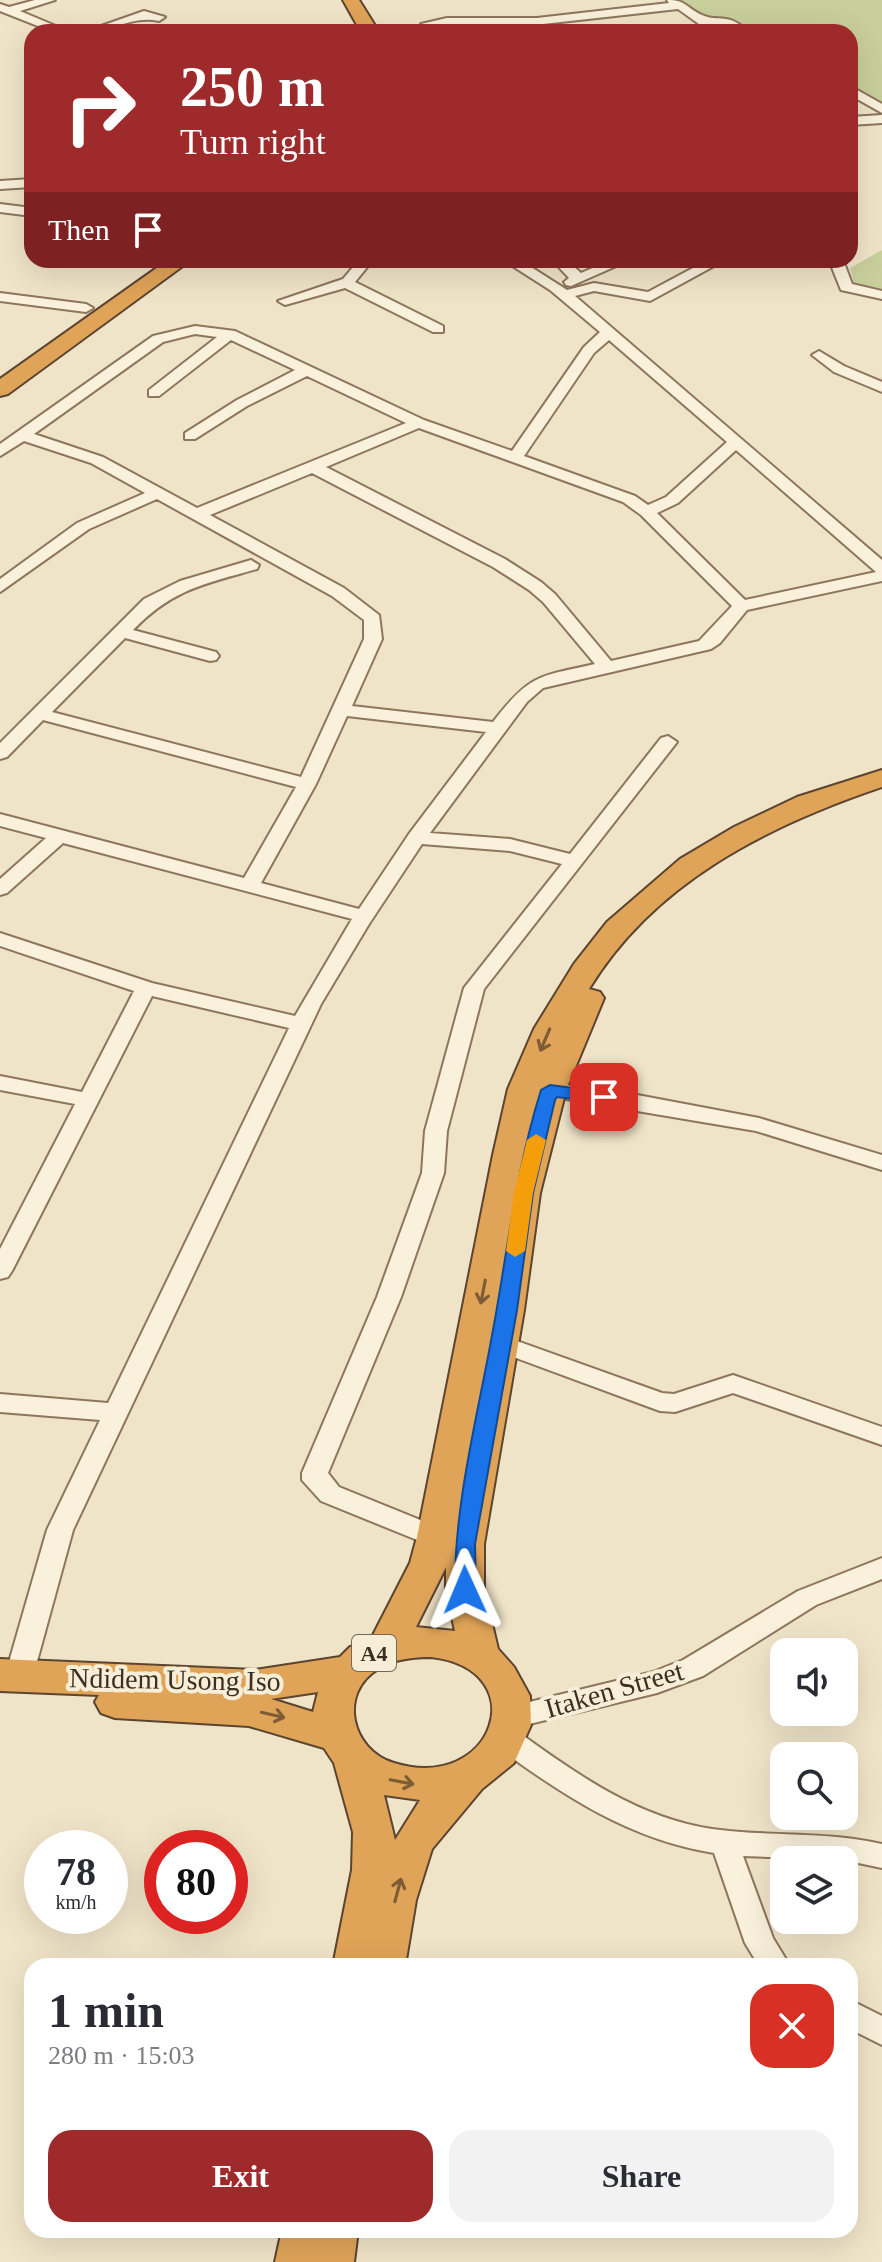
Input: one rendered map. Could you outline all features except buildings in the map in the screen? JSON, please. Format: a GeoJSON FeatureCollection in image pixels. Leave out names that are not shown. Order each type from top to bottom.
{"type":"FeatureCollection","features":[{"type":"Feature","properties":{"kind":"highway"},"geometry":{"type":"LineString","coordinates":[[334,0],[348,24]]}},
{"type":"Feature","properties":{"kind":"highway"},"geometry":{"type":"LineString","coordinates":[[351,0],[365,24]]}},
{"type":"Feature","properties":{"kind":"highway"},"geometry":{"type":"LineString","coordinates":[[0,372],[146,268]]}},
{"type":"Feature","properties":{"kind":"highway"},"geometry":{"type":"LineString","coordinates":[[0,389],[170,268]]}},
{"type":"Feature","properties":{"kind":"highway","name":"A4"},"geometry":{"type":"LineString","coordinates":[[387,1646],[429,1563],[436,1537],[509,1155],[524,1089],[549,1029],[589,964],[617,928],[690,865],[744,833],[807,803],[882,778]]}},
{"type":"Feature","properties":{"kind":"highway","name":"A4"},"geometry":{"type":"LineString","coordinates":[[480,1657],[465,1590],[465,1544],[524,1193],[550,1090],[590,996],[651,922],[707,874],[745,848],[844,802],[882,791]]}},
{"type":"Feature","properties":{"kind":"highway","name":"A4"},"geometry":{"type":"LineString","coordinates":[[356,1958],[373,1870],[374,1832],[332,1708],[334,1695],[349,1671],[366,1656],[387,1646],[430,1642],[451,1645],[480,1657],[499,1674],[510,1694],[510,1728]]}},
{"type":"Feature","properties":{"kind":"highway","name":"Ndidem Usong Iso"},"geometry":{"type":"LineString","coordinates":[[6,1682],[255,1686],[349,1671]]}},
{"type":"Feature","properties":{"kind":"highway","name":"Ndidem Usong Iso"},"geometry":{"type":"LineString","coordinates":[[6,1682],[249,1710],[285,1718],[345,1749]]}},
{"type":"Feature","properties":{"kind":"highway"},"geometry":{"type":"LineString","coordinates":[[385,1958],[396,1897],[417,1837],[471,1775],[493,1759],[510,1728]]}},
{"type":"Feature","properties":{"kind":"highway"},"geometry":{"type":"LineString","coordinates":[[345,1749],[374,1774],[409,1784],[447,1783],[471,1775]]}},
{"type":"Feature","properties":{"kind":"highway"},"geometry":{"type":"LineString","coordinates":[[299,2262],[304,2238]]}},
{"type":"Feature","properties":{"kind":"highway"},"geometry":{"type":"LineString","coordinates":[[330,2262],[334,2238]]}},
{"type":"Feature","properties":{"kind":"street"},"geometry":{"type":"LineString","coordinates":[[5,8],[49,0]]}},
{"type":"Feature","properties":{"kind":"street"},"geometry":{"type":"LineString","coordinates":[[503,24],[677,3],[708,24]]}},
{"type":"Feature","properties":{"kind":"street"},"geometry":{"type":"LineString","coordinates":[[5,8],[46,24]]}},
{"type":"Feature","properties":{"kind":"street"},"geometry":{"type":"LineString","coordinates":[[114,24],[144,14],[159,17]]}},
{"type":"Feature","properties":{"kind":"street"},"geometry":{"type":"LineString","coordinates":[[0,27],[26,15]]}},
{"type":"Feature","properties":{"kind":"street"},"geometry":{"type":"LineString","coordinates":[[703,20],[724,20],[730,24]]}},
{"type":"Feature","properties":{"kind":"street"},"geometry":{"type":"LineString","coordinates":[[432,24],[442,21],[476,24]]}},
{"type":"Feature","properties":{"kind":"street"},"geometry":{"type":"LineString","coordinates":[[858,95],[882,109]]}},
{"type":"Feature","properties":{"kind":"street"},"geometry":{"type":"LineString","coordinates":[[858,120],[882,119]]}},
{"type":"Feature","properties":{"kind":"street"},"geometry":{"type":"LineString","coordinates":[[0,185],[24,184]]}},
{"type":"Feature","properties":{"kind":"street"},"geometry":{"type":"LineString","coordinates":[[0,208],[24,211]]}},
{"type":"Feature","properties":{"kind":"street"},"geometry":{"type":"LineString","coordinates":[[285,301],[348,282],[359,268]]}},
{"type":"Feature","properties":{"kind":"street"},"geometry":{"type":"LineString","coordinates":[[523,268],[559,291],[609,332],[882,569]]}},
{"type":"Feature","properties":{"kind":"street"},"geometry":{"type":"LineString","coordinates":[[566,268],[581,278]]}},
{"type":"Feature","properties":{"kind":"street"},"geometry":{"type":"LineString","coordinates":[[559,291],[604,268]]}},
{"type":"Feature","properties":{"kind":"street"},"geometry":{"type":"LineString","coordinates":[[559,291],[594,287],[650,297],[703,268]]}},
{"type":"Feature","properties":{"kind":"street"},"geometry":{"type":"LineString","coordinates":[[839,268],[846,287],[882,295]]}},
{"type":"Feature","properties":{"kind":"street"},"geometry":{"type":"LineString","coordinates":[[348,282],[438,329]]}},
{"type":"Feature","properties":{"kind":"street"},"geometry":{"type":"LineString","coordinates":[[0,297],[86,308]]}},
{"type":"Feature","properties":{"kind":"street"},"geometry":{"type":"LineString","coordinates":[[0,451],[158,339],[195,330],[230,334],[419,423],[615,493],[647,512],[741,606]]}},
{"type":"Feature","properties":{"kind":"street"},"geometry":{"type":"LineString","coordinates":[[515,458],[589,350],[609,332]]}},
{"type":"Feature","properties":{"kind":"street"},"geometry":{"type":"LineString","coordinates":[[154,393],[230,334]]}},
{"type":"Feature","properties":{"kind":"street"},"geometry":{"type":"LineString","coordinates":[[819,355],[839,369],[882,387]]}},
{"type":"Feature","properties":{"kind":"street"},"geometry":{"type":"LineString","coordinates":[[190,436],[242,403],[306,371]]}},
{"type":"Feature","properties":{"kind":"street"},"geometry":{"type":"LineString","coordinates":[[198,514],[419,423]]}},
{"type":"Feature","properties":{"kind":"street"},"geometry":{"type":"LineString","coordinates":[[23,436],[97,460],[338,592],[373,619],[373,639],[307,784],[249,886]]}},
{"type":"Feature","properties":{"kind":"street"},"geometry":{"type":"LineString","coordinates":[[647,512],[672,500],[736,442]]}},
{"type":"Feature","properties":{"kind":"street"},"geometry":{"type":"LineString","coordinates":[[312,466],[499,563],[535,586],[549,598],[607,667]]}},
{"type":"Feature","properties":{"kind":"street"},"geometry":{"type":"LineString","coordinates":[[0,587],[83,526],[157,493]]}},
{"type":"Feature","properties":{"kind":"street"},"geometry":{"type":"LineString","coordinates":[[0,753],[150,603],[164,594],[251,565]]}},
{"type":"Feature","properties":{"kind":"street"},"geometry":{"type":"LineString","coordinates":[[6,1682],[60,1530],[301,1024],[338,954],[416,838],[499,728],[537,684],[705,645],[741,606],[882,576]]}},
{"type":"Feature","properties":{"kind":"street"},"geometry":{"type":"LineString","coordinates":[[122,632],[210,656]]}},
{"type":"Feature","properties":{"kind":"street"},"geometry":{"type":"LineString","coordinates":[[341,710],[499,728]]}},
{"type":"Feature","properties":{"kind":"street"},"geometry":{"type":"LineString","coordinates":[[40,714],[307,784]]}},
{"type":"Feature","properties":{"kind":"street"},"geometry":{"type":"LineString","coordinates":[[436,1537],[330,1494],[315,1480],[315,1473],[389,1297],[433,1173],[436,1131],[474,988],[668,742]]}},
{"type":"Feature","properties":{"kind":"street"},"geometry":{"type":"LineString","coordinates":[[0,820],[364,916]]}},
{"type":"Feature","properties":{"kind":"street"},"geometry":{"type":"LineString","coordinates":[[0,889],[59,836]]}},
{"type":"Feature","properties":{"kind":"street"},"geometry":{"type":"LineString","coordinates":[[416,838],[510,845],[575,861]]}},
{"type":"Feature","properties":{"kind":"street"},"geometry":{"type":"LineString","coordinates":[[0,939],[146,988],[301,1024]]}},
{"type":"Feature","properties":{"kind":"street"},"geometry":{"type":"LineString","coordinates":[[0,1271],[146,988]]}},
{"type":"Feature","properties":{"kind":"street"},"geometry":{"type":"LineString","coordinates":[[0,1083],[89,1100]]}},
{"type":"Feature","properties":{"kind":"street"},"geometry":{"type":"LineString","coordinates":[[550,1090],[632,1101],[759,1125],[882,1163]]}},
{"type":"Feature","properties":{"kind":"street"},"geometry":{"type":"LineString","coordinates":[[500,1343],[660,1402],[675,1403],[733,1384],[882,1436]]}},
{"type":"Feature","properties":{"kind":"street"},"geometry":{"type":"LineString","coordinates":[[0,1403],[114,1412]]}},
{"type":"Feature","properties":{"kind":"street","name":"Itaken Street"},"geometry":{"type":"LineString","coordinates":[[510,1728],[681,1673],[726,1650],[807,1598],[882,1568]]}},
{"type":"Feature","properties":{"kind":"street"},"geometry":{"type":"LineString","coordinates":[[510,1728],[595,1800],[678,1832],[724,1841],[824,1847],[882,1856]]}},
{"type":"Feature","properties":{"kind":"street"},"geometry":{"type":"LineString","coordinates":[[724,1841],[760,1943],[770,1958]]}},
{"type":"Feature","properties":{"kind":"street"},"geometry":{"type":"LineString","coordinates":[[858,2018],[882,2032]]}},
{"type":"Feature","properties":{"kind":"green space"},"geometry":{"type":"Polygon","coordinates":[[[680,0],[882,0],[882,112],[858,99],[858,24],[715,24],[680,0]]]}},
{"type":"Feature","properties":{"kind":"green space"},"geometry":{"type":"Polygon","coordinates":[[[882,250],[882,290],[855,287],[850,268],[858,268],[858,264],[882,250]]]}},
{"type":"Feature","properties":{"kind":"slow traffic"},"geometry":{"type":"LineString","coordinates":[[515,1251],[536,1140]]}},
{"type":"Feature","properties":{"kind":"route"},"geometry":{"type":"LineString","coordinates":[[465,1590],[465,1544],[507,1310],[524,1193],[546,1100],[550,1090],[604,1097]]}}]}
